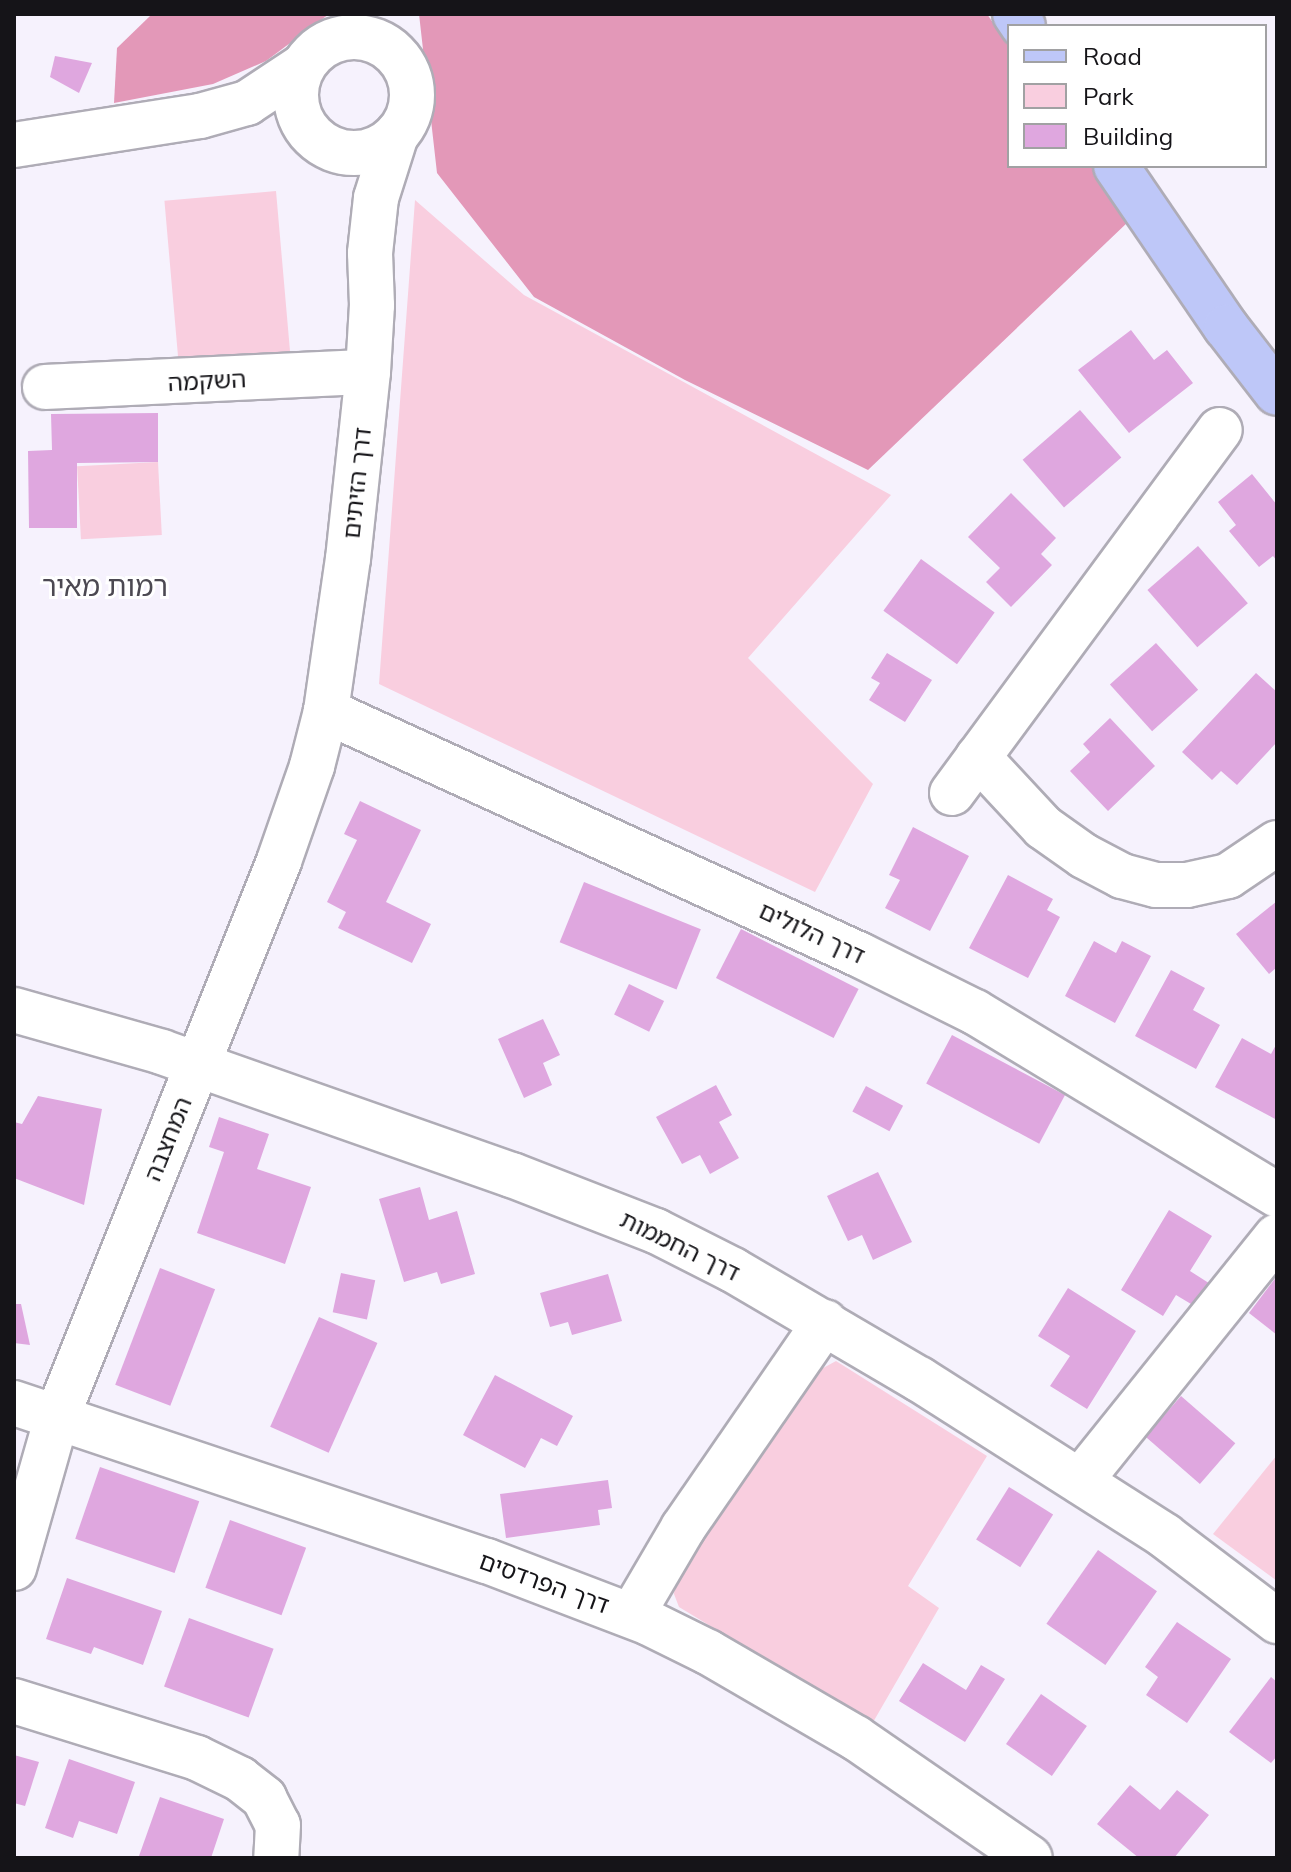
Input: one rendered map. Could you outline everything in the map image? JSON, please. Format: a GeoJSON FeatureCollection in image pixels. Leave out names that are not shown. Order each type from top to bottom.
{"type":"FeatureCollection","features":[{"type":"Feature","properties":{"kind":"main road"},"geometry":{"type":"LineString","coordinates":[[1117,168],[1226,327],[1277,393]]}},
{"type":"Feature","properties":{"kind":"street"},"geometry":{"type":"LineString","coordinates":[[315,138],[297,112],[295,92],[314,54],[358,14]]}},
{"type":"Feature","properties":{"kind":"street"},"geometry":{"type":"LineString","coordinates":[[200,116],[267,118],[315,138],[336,151],[354,153],[373,150],[396,135],[410,112],[413,93],[406,68],[401,14]]}},
{"type":"Feature","properties":{"kind":"street"},"geometry":{"type":"LineString","coordinates":[[14,145],[200,116],[247,103],[344,36],[364,37],[383,43],[406,68]]}},
{"type":"Feature","properties":{"kind":"street","name":"דרך הזיתים"},"geometry":{"type":"LineString","coordinates":[[326,711],[348,559],[368,372],[370,253],[376,198],[396,135]]}},
{"type":"Feature","properties":{"kind":"street","name":"דרך הזיתים"},"geometry":{"type":"LineString","coordinates":[[315,138],[356,203],[370,253]]}},
{"type":"Feature","properties":{"kind":"street","name":"השקמה"},"geometry":{"type":"LineString","coordinates":[[45,387],[368,372]]}},
{"type":"Feature","properties":{"kind":"street"},"geometry":{"type":"LineString","coordinates":[[952,793],[1220,430]]}},
{"type":"Feature","properties":{"kind":"street","name":"המחצבה"},"geometry":{"type":"LineString","coordinates":[[14,1568],[57,1417],[293,825],[326,711]]}},
{"type":"Feature","properties":{"kind":"street","name":"דרך הלולים"},"geometry":{"type":"LineString","coordinates":[[326,711],[860,955],[975,1012],[1277,1195]]}},
{"type":"Feature","properties":{"kind":"street"},"geometry":{"type":"LineString","coordinates":[[978,757],[1043,827],[1084,856],[1122,876],[1156,885],[1187,885],[1228,876],[1277,843]]}},
{"type":"Feature","properties":{"kind":"street","name":"דרך החממות"},"geometry":{"type":"LineString","coordinates":[[14,1010],[198,1065],[584,1201],[656,1231],[825,1322],[1080,1481],[1165,1536],[1277,1621]]}},
{"type":"Feature","properties":{"kind":"street"},"geometry":{"type":"LineString","coordinates":[[1080,1481],[1277,1236]]}},
{"type":"Feature","properties":{"kind":"street"},"geometry":{"type":"LineString","coordinates":[[632,1615],[683,1528],[825,1322]]}},
{"type":"Feature","properties":{"kind":"street","name":"דרך הפרדסים"},"geometry":{"type":"LineString","coordinates":[[14,1403],[487,1561],[632,1615],[708,1652],[856,1738],[1030,1858]]}},
{"type":"Feature","properties":{"kind":"street"},"geometry":{"type":"LineString","coordinates":[[14,1701],[197,1758],[240,1779],[264,1798],[278,1825],[276,1858]]}},
{"type":"Feature","properties":{"kind":"green space"},"geometry":{"type":"Polygon","coordinates":[[[276,191],[290,354],[179,364],[164,201],[276,191]]]}},
{"type":"Feature","properties":{"kind":"green space"},"geometry":{"type":"Polygon","coordinates":[[[415,200],[524,295],[891,495],[748,658],[873,784],[815,892],[379,684],[415,200]]]}},
{"type":"Feature","properties":{"kind":"green space"},"geometry":{"type":"Polygon","coordinates":[[[158,462],[162,535],[81,539],[77,466],[158,462]]]}},
{"type":"Feature","properties":{"kind":"green space"},"geometry":{"type":"Polygon","coordinates":[[[836,1361],[987,1456],[908,1586],[939,1608],[872,1724],[679,1607],[674,1594],[675,1583],[814,1373],[836,1361]]]}},
{"type":"Feature","properties":{"kind":"green space"},"geometry":{"type":"Polygon","coordinates":[[[1277,1455],[1277,1581],[1213,1534],[1277,1455]]]}},
{"type":"Feature","properties":{"kind":"shaded area"},"geometry":{"type":"Polygon","coordinates":[[[329,14],[266,61],[213,84],[114,103],[117,48],[150,16],[329,14]]]}},
{"type":"Feature","properties":{"kind":"shaded area"},"geometry":{"type":"Polygon","coordinates":[[[419,14],[987,14],[1007,43],[1007,168],[1092,168],[1129,221],[868,470],[685,380],[534,297],[437,173],[419,14]]]}},
{"type":"Feature","properties":{"kind":"building"},"geometry":{"type":"Polygon","coordinates":[[[55,56],[92,63],[79,93],[50,77],[55,56]]]}},
{"type":"Feature","properties":{"kind":"building"},"geometry":{"type":"Polygon","coordinates":[[[1131,330],[1154,360],[1167,350],[1193,383],[1129,433],[1078,370],[1131,330]]]}},
{"type":"Feature","properties":{"kind":"building"},"geometry":{"type":"Polygon","coordinates":[[[1080,410],[1121,458],[1064,507],[1023,460],[1080,410]]]}},
{"type":"Feature","properties":{"kind":"building"},"geometry":{"type":"Polygon","coordinates":[[[158,413],[158,462],[77,463],[77,528],[29,528],[28,451],[52,450],[51,414],[158,413]]]}},
{"type":"Feature","properties":{"kind":"building"},"geometry":{"type":"Polygon","coordinates":[[[1252,474],[1277,505],[1277,561],[1273,556],[1259,567],[1229,531],[1236,525],[1218,502],[1252,474]]]}},
{"type":"Feature","properties":{"kind":"building"},"geometry":{"type":"Polygon","coordinates":[[[1011,493],[1056,538],[1041,554],[1052,565],[1011,607],[986,582],[1000,568],[968,537],[1011,493]]]}},
{"type":"Feature","properties":{"kind":"building"},"geometry":{"type":"Polygon","coordinates":[[[1198,546],[1248,603],[1197,647],[1147,590],[1198,546]]]}},
{"type":"Feature","properties":{"kind":"building"},"geometry":{"type":"Polygon","coordinates":[[[921,559],[995,612],[957,664],[883,611],[921,559]]]}},
{"type":"Feature","properties":{"kind":"building"},"geometry":{"type":"Polygon","coordinates":[[[1156,643],[1198,690],[1152,731],[1110,684],[1156,643]]]}},
{"type":"Feature","properties":{"kind":"building"},"geometry":{"type":"Polygon","coordinates":[[[887,653],[932,680],[905,722],[869,700],[880,683],[871,678],[887,653]]]}},
{"type":"Feature","properties":{"kind":"building"},"geometry":{"type":"Polygon","coordinates":[[[1256,673],[1277,692],[1277,742],[1237,785],[1221,771],[1212,780],[1182,752],[1256,673]]]}},
{"type":"Feature","properties":{"kind":"building"},"geometry":{"type":"Polygon","coordinates":[[[1110,718],[1155,766],[1108,811],[1070,771],[1090,752],[1083,744],[1110,718]]]}},
{"type":"Feature","properties":{"kind":"building"},"geometry":{"type":"Polygon","coordinates":[[[360,801],[421,830],[386,902],[431,924],[412,963],[338,928],[346,912],[327,902],[357,840],[344,834],[360,801]]]}},
{"type":"Feature","properties":{"kind":"building"},"geometry":{"type":"Polygon","coordinates":[[[913,827],[969,856],[930,931],[885,908],[900,880],[889,875],[913,827]]]}},
{"type":"Feature","properties":{"kind":"building"},"geometry":{"type":"Polygon","coordinates":[[[1008,875],[1053,899],[1047,910],[1060,917],[1028,978],[969,948],[1008,875]]]}},
{"type":"Feature","properties":{"kind":"building"},"geometry":{"type":"Polygon","coordinates":[[[584,882],[701,929],[676,989],[560,942],[584,882]]]}},
{"type":"Feature","properties":{"kind":"building"},"geometry":{"type":"Polygon","coordinates":[[[1277,901],[1277,967],[1269,974],[1236,934],[1277,901]]]}},
{"type":"Feature","properties":{"kind":"building"},"geometry":{"type":"Polygon","coordinates":[[[741,929],[859,989],[834,1038],[716,978],[741,929]]]}},
{"type":"Feature","properties":{"kind":"building"},"geometry":{"type":"Polygon","coordinates":[[[1094,941],[1116,953],[1122,941],[1151,956],[1115,1023],[1065,996],[1094,941]]]}},
{"type":"Feature","properties":{"kind":"building"},"geometry":{"type":"Polygon","coordinates":[[[1171,970],[1205,988],[1193,1010],[1220,1025],[1196,1069],[1135,1036],[1171,970]]]}},
{"type":"Feature","properties":{"kind":"building"},"geometry":{"type":"Polygon","coordinates":[[[629,984],[664,1001],[649,1032],[614,1015],[629,984]]]}},
{"type":"Feature","properties":{"kind":"building"},"geometry":{"type":"Polygon","coordinates":[[[543,1019],[560,1055],[543,1063],[552,1085],[524,1098],[498,1039],[543,1019]]]}},
{"type":"Feature","properties":{"kind":"building"},"geometry":{"type":"Polygon","coordinates":[[[952,1035],[1065,1095],[1039,1144],[926,1084],[952,1035]]]}},
{"type":"Feature","properties":{"kind":"building"},"geometry":{"type":"Polygon","coordinates":[[[1242,1038],[1271,1054],[1277,1043],[1277,1120],[1215,1087],[1242,1038]]]}},
{"type":"Feature","properties":{"kind":"building"},"geometry":{"type":"Polygon","coordinates":[[[716,1085],[732,1115],[719,1122],[739,1158],[710,1174],[700,1155],[682,1164],[656,1117],[716,1085]]]}},
{"type":"Feature","properties":{"kind":"building"},"geometry":{"type":"Polygon","coordinates":[[[866,1086],[903,1106],[889,1131],[852,1112],[866,1086]]]}},
{"type":"Feature","properties":{"kind":"building"},"geometry":{"type":"Polygon","coordinates":[[[38,1096],[102,1109],[84,1205],[14,1178],[14,1122],[22,1124],[38,1096]]]}},
{"type":"Feature","properties":{"kind":"building"},"geometry":{"type":"Polygon","coordinates":[[[219,1117],[269,1134],[257,1169],[311,1187],[285,1264],[197,1233],[224,1152],[209,1147],[219,1117]]]}},
{"type":"Feature","properties":{"kind":"building"},"geometry":{"type":"Polygon","coordinates":[[[878,1172],[912,1242],[873,1260],[862,1235],[848,1241],[827,1196],[878,1172]]]}},
{"type":"Feature","properties":{"kind":"building"},"geometry":{"type":"Polygon","coordinates":[[[420,1187],[429,1220],[457,1211],[475,1274],[441,1284],[437,1272],[404,1282],[379,1199],[420,1187]]]}},
{"type":"Feature","properties":{"kind":"building"},"geometry":{"type":"Polygon","coordinates":[[[1169,1210],[1212,1236],[1190,1271],[1215,1287],[1201,1310],[1176,1295],[1163,1316],[1121,1290],[1169,1210]]]}},
{"type":"Feature","properties":{"kind":"building"},"geometry":{"type":"Polygon","coordinates":[[[160,1268],[215,1289],[170,1406],[115,1385],[160,1268]]]}},
{"type":"Feature","properties":{"kind":"building"},"geometry":{"type":"Polygon","coordinates":[[[341,1273],[375,1280],[367,1319],[333,1312],[341,1273]]]}},
{"type":"Feature","properties":{"kind":"building"},"geometry":{"type":"Polygon","coordinates":[[[608,1274],[622,1321],[572,1335],[568,1322],[550,1327],[540,1293],[608,1274]]]}},
{"type":"Feature","properties":{"kind":"building"},"geometry":{"type":"Polygon","coordinates":[[[1277,1276],[1277,1335],[1249,1313],[1277,1276]]]}},
{"type":"Feature","properties":{"kind":"building"},"geometry":{"type":"Polygon","coordinates":[[[1068,1288],[1136,1331],[1087,1409],[1050,1386],[1070,1356],[1038,1336],[1068,1288]]]}},
{"type":"Feature","properties":{"kind":"building"},"geometry":{"type":"Polygon","coordinates":[[[14,1304],[21,1304],[30,1345],[14,1343],[14,1304]]]}},
{"type":"Feature","properties":{"kind":"building"},"geometry":{"type":"Polygon","coordinates":[[[319,1317],[377,1343],[329,1453],[270,1427],[319,1317]]]}},
{"type":"Feature","properties":{"kind":"building"},"geometry":{"type":"Polygon","coordinates":[[[495,1375],[573,1416],[557,1446],[541,1438],[525,1468],[463,1435],[495,1375]]]}},
{"type":"Feature","properties":{"kind":"building"},"geometry":{"type":"Polygon","coordinates":[[[1181,1396],[1235,1443],[1200,1484],[1146,1437],[1181,1396]]]}},
{"type":"Feature","properties":{"kind":"building"},"geometry":{"type":"Polygon","coordinates":[[[100,1467],[199,1501],[175,1573],[75,1539],[100,1467]]]}},
{"type":"Feature","properties":{"kind":"building"},"geometry":{"type":"Polygon","coordinates":[[[608,1480],[612,1508],[598,1510],[600,1525],[506,1538],[500,1494],[608,1480]]]}},
{"type":"Feature","properties":{"kind":"building"},"geometry":{"type":"Polygon","coordinates":[[[1009,1487],[1053,1515],[1020,1567],[976,1540],[1009,1487]]]}},
{"type":"Feature","properties":{"kind":"building"},"geometry":{"type":"Polygon","coordinates":[[[230,1520],[306,1548],[281,1615],[205,1588],[230,1520]]]}},
{"type":"Feature","properties":{"kind":"building"},"geometry":{"type":"Polygon","coordinates":[[[1098,1550],[1157,1591],[1105,1665],[1046,1624],[1098,1550]]]}},
{"type":"Feature","properties":{"kind":"building"},"geometry":{"type":"Polygon","coordinates":[[[67,1578],[162,1611],[143,1665],[94,1647],[91,1654],[46,1639],[67,1578]]]}},
{"type":"Feature","properties":{"kind":"building"},"geometry":{"type":"Polygon","coordinates":[[[189,1618],[274,1649],[249,1717],[164,1687],[189,1618]]]}},
{"type":"Feature","properties":{"kind":"building"},"geometry":{"type":"Polygon","coordinates":[[[1177,1622],[1231,1659],[1187,1723],[1146,1695],[1158,1677],[1145,1667],[1177,1622]]]}},
{"type":"Feature","properties":{"kind":"building"},"geometry":{"type":"Polygon","coordinates":[[[923,1663],[966,1690],[981,1665],[1005,1679],[965,1742],[899,1701],[923,1663]]]}},
{"type":"Feature","properties":{"kind":"building"},"geometry":{"type":"Polygon","coordinates":[[[1271,1677],[1277,1682],[1277,1756],[1271,1763],[1229,1732],[1271,1677]]]}},
{"type":"Feature","properties":{"kind":"building"},"geometry":{"type":"Polygon","coordinates":[[[1041,1694],[1087,1726],[1052,1776],[1006,1744],[1041,1694]]]}},
{"type":"Feature","properties":{"kind":"building"},"geometry":{"type":"Polygon","coordinates":[[[14,1755],[39,1762],[25,1806],[14,1803],[14,1755]]]}},
{"type":"Feature","properties":{"kind":"building"},"geometry":{"type":"Polygon","coordinates":[[[69,1759],[135,1782],[117,1834],[79,1821],[73,1838],[45,1828],[69,1759]]]}},
{"type":"Feature","properties":{"kind":"building"},"geometry":{"type":"Polygon","coordinates":[[[1130,1785],[1160,1810],[1177,1790],[1209,1815],[1174,1858],[1139,1858],[1097,1824],[1130,1785]]]}},
{"type":"Feature","properties":{"kind":"building"},"geometry":{"type":"Polygon","coordinates":[[[160,1797],[224,1819],[211,1858],[139,1856],[160,1797]]]}},
{"type":"Feature","properties":{"kind":"district","name":"רמות מאיר"},"geometry":{"type":"Point","coordinates":[105,586]}}]}
